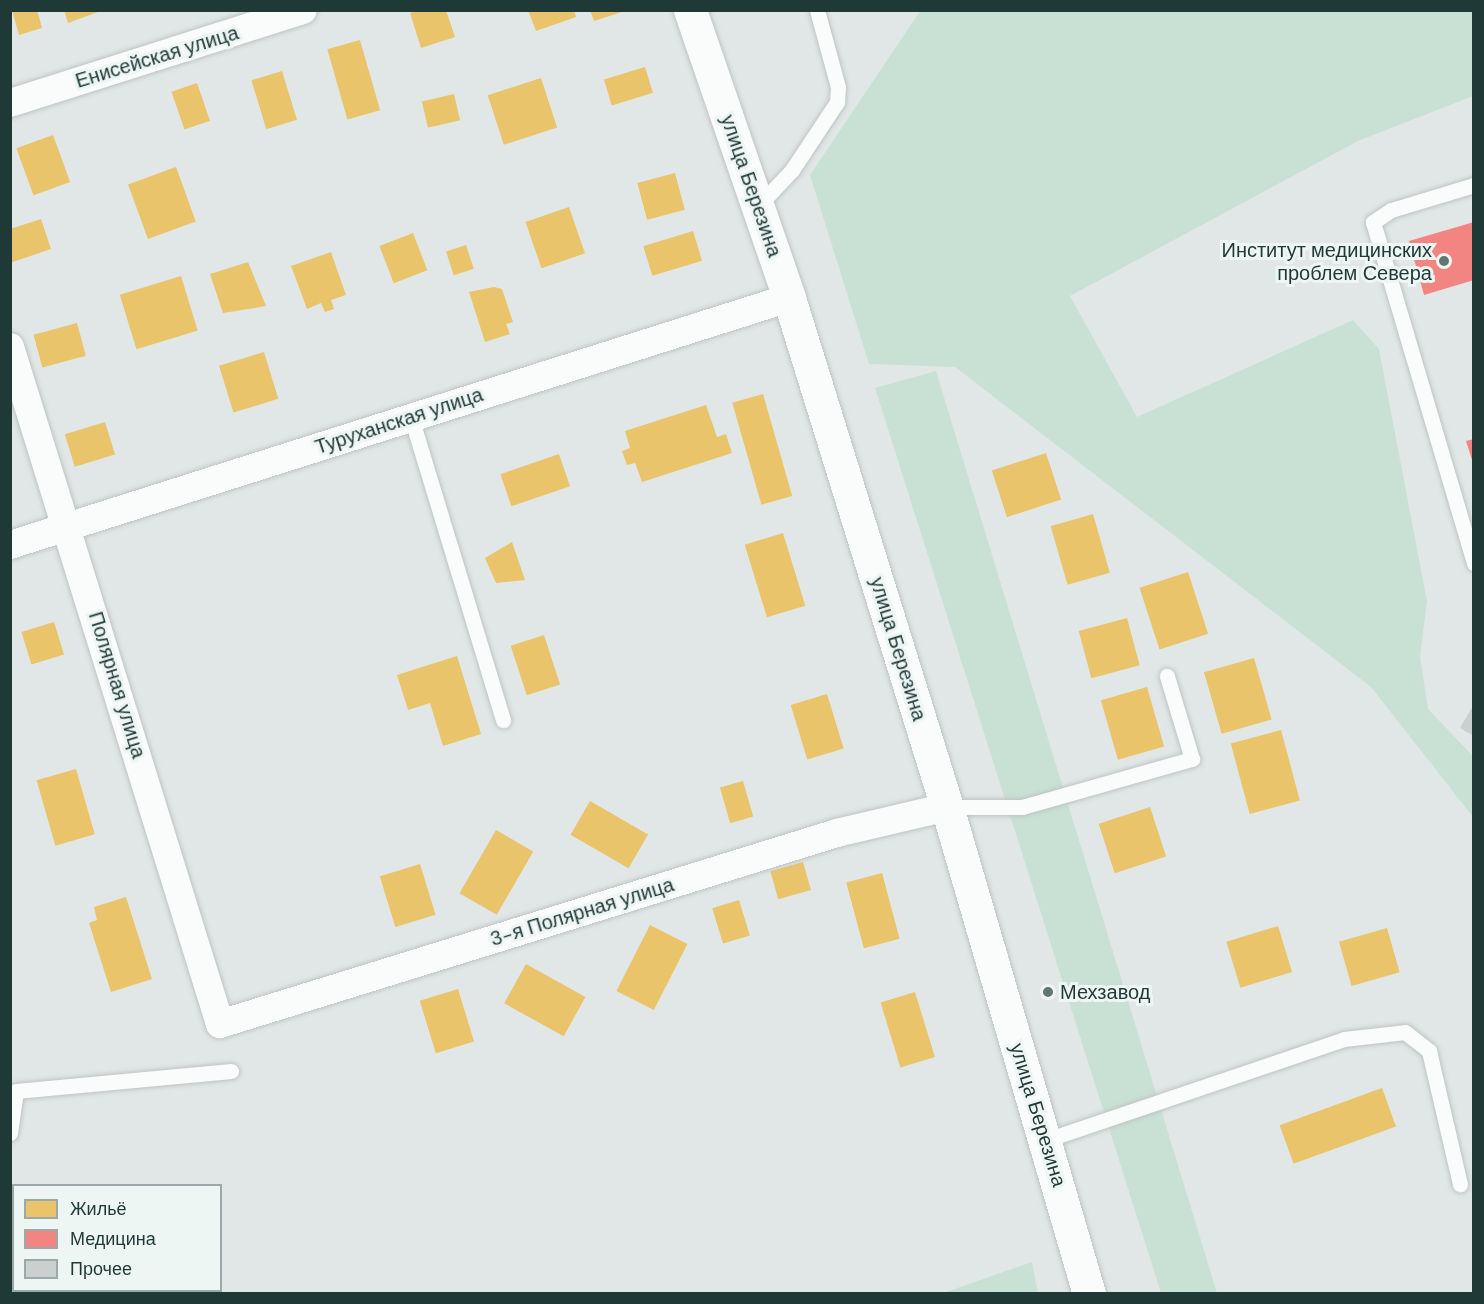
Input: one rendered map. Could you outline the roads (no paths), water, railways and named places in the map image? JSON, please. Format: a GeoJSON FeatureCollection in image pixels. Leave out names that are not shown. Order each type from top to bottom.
{"type":"FeatureCollection","features":[{"type":"Feature","properties":{"kind":"street","name":"Енисейская улица"},"geometry":{"type":"LineString","coordinates":[[10,103],[303,10]]}},
{"type":"Feature","properties":{"kind":"street","name":"улица Березина"},"geometry":{"type":"LineString","coordinates":[[690,10],[759,205],[789,298],[947,807],[1089,1293]]}},
{"type":"Feature","properties":{"kind":"street","name":"Туруханская улица"},"geometry":{"type":"LineString","coordinates":[[10,545],[789,298]]}},
{"type":"Feature","properties":{"kind":"street","name":"Полярная улица"},"geometry":{"type":"LineString","coordinates":[[10,347],[69,527],[220,1024]]}},
{"type":"Feature","properties":{"kind":"street","name":"3-я Полярная улица"},"geometry":{"type":"LineString","coordinates":[[220,1024],[837,833],[947,807]]}},
{"type":"Feature","properties":{"kind":"lane"},"geometry":{"type":"LineString","coordinates":[[759,205],[792,170],[837,102],[838,87],[817,10]]}},
{"type":"Feature","properties":{"kind":"lane"},"geometry":{"type":"LineString","coordinates":[[1473,185],[1391,210],[1373,222],[1471,547],[1473,563]]}},
{"type":"Feature","properties":{"kind":"lane"},"geometry":{"type":"LineString","coordinates":[[411,417],[503,720]]}},
{"type":"Feature","properties":{"kind":"lane"},"geometry":{"type":"LineString","coordinates":[[947,807],[1022,807],[1192,759],[1167,676]]}},
{"type":"Feature","properties":{"kind":"lane"},"geometry":{"type":"LineString","coordinates":[[1046,1140],[1344,1039],[1405,1032],[1429,1051],[1460,1184]]}},
{"type":"Feature","properties":{"kind":"lane"},"geometry":{"type":"LineString","coordinates":[[10,1133],[16,1091],[231,1071]]}},
{"type":"Feature","properties":{"kind":"place","name":"Институт медицинских проблем Севера"},"geometry":{"type":"Point","coordinates":[1444,261]}},
{"type":"Feature","properties":{"kind":"place","name":"Мехзавод"},"geometry":{"type":"Point","coordinates":[1048,992]}}]}
